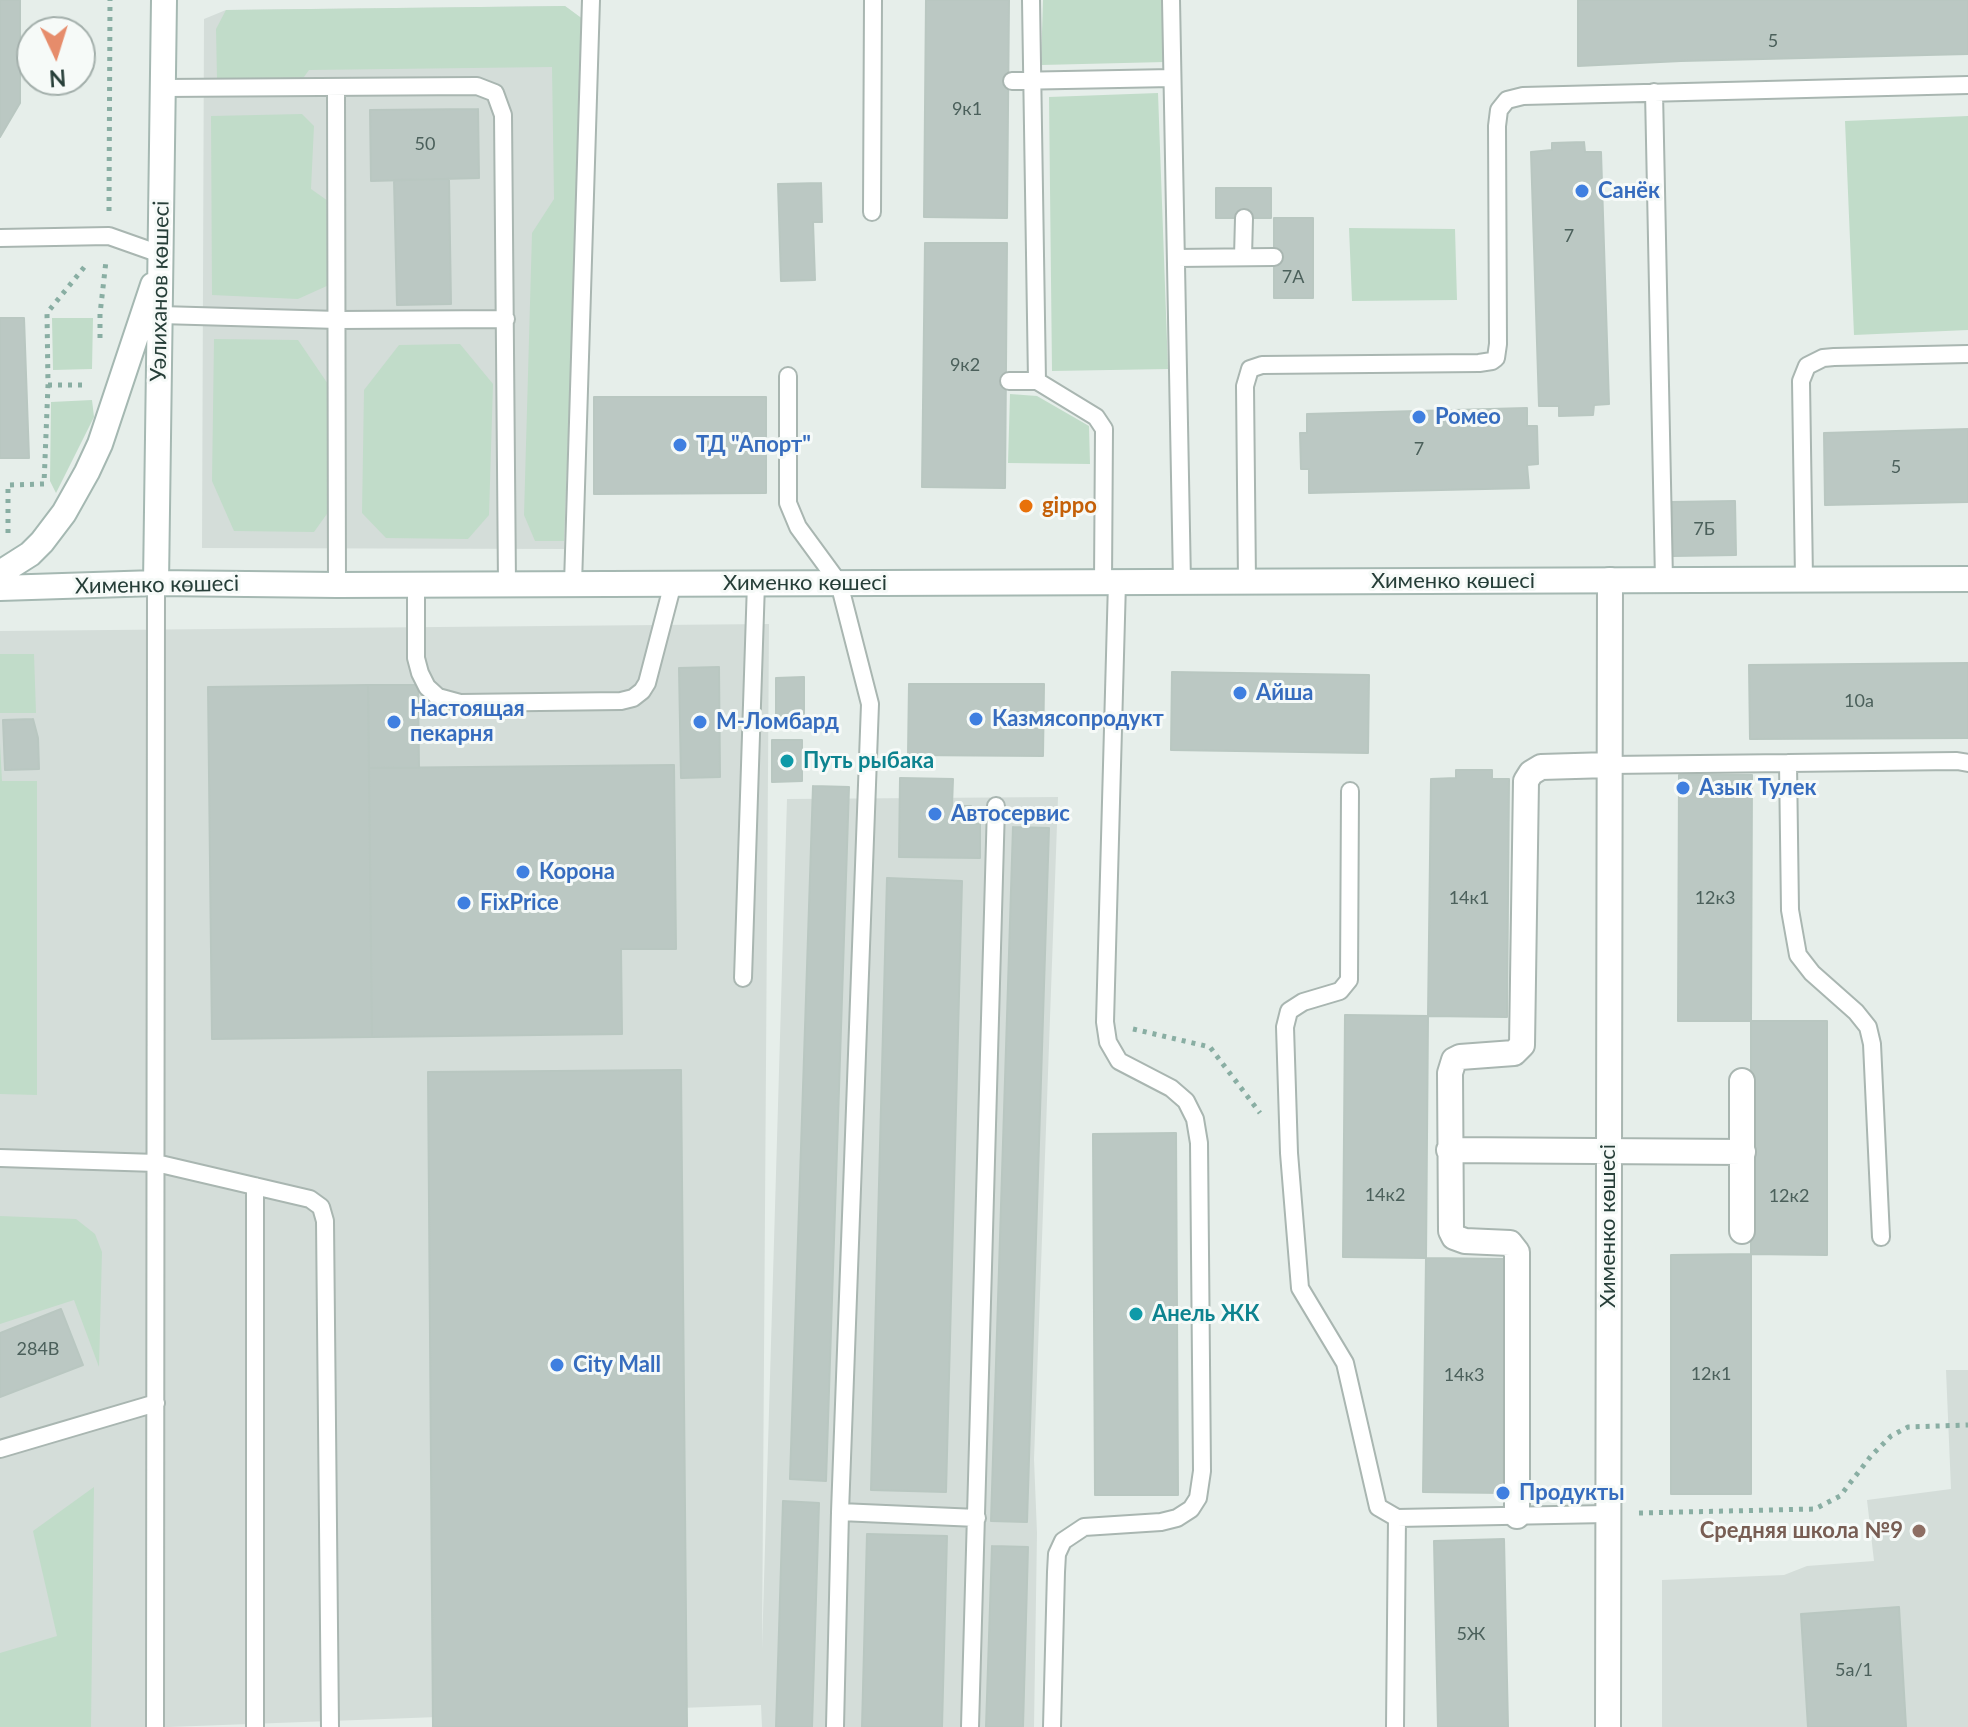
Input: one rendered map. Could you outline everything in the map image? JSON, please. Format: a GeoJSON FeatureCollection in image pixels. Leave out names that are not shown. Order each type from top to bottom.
{"type":"FeatureCollection","features":[{"type":"Feature","properties":{"kind":"main road","name":"Уәлиханов көшесі"},"geometry":{"type":"LineString","coordinates":[[156,583],[164,0]]}},
{"type":"Feature","properties":{"kind":"main road"},"geometry":{"type":"LineString","coordinates":[[0,573],[30,554],[42,542],[64,513],[87,472],[100,444],[160,259]]}},
{"type":"Feature","properties":{"kind":"main road","name":"Хименко көшесі"},"geometry":{"type":"LineString","coordinates":[[0,588],[156,583],[416,585],[1968,579]]}},
{"type":"Feature","properties":{"kind":"main road","name":"Хименко көшесі"},"geometry":{"type":"LineString","coordinates":[[1608,1727],[1610,580]]}},
{"type":"Feature","properties":{"kind":"main road"},"geometry":{"type":"LineString","coordinates":[[1517,1516],[1517,1252],[1510,1243],[1465,1241],[1454,1237],[1450,1225],[1450,1073],[1454,1060],[1467,1056],[1514,1053],[1522,1045],[1526,781],[1531,773],[1541,767],[1609,765]]}},
{"type":"Feature","properties":{"kind":"main road"},"geometry":{"type":"LineString","coordinates":[[1742,1081],[1742,1231]]}},
{"type":"Feature","properties":{"kind":"main road"},"geometry":{"type":"LineString","coordinates":[[1449,1150],[1743,1152]]}},
{"type":"Feature","properties":{"kind":"lane"},"geometry":{"type":"LineString","coordinates":[[573,584],[591,0]]}},
{"type":"Feature","properties":{"kind":"lane"},"geometry":{"type":"LineString","coordinates":[[872,212],[873,0]]}},
{"type":"Feature","properties":{"kind":"lane"},"geometry":{"type":"LineString","coordinates":[[1031,0],[1037,381]]}},
{"type":"Feature","properties":{"kind":"lane"},"geometry":{"type":"LineString","coordinates":[[1171,0],[1182,582]]}},
{"type":"Feature","properties":{"kind":"lane"},"geometry":{"type":"LineString","coordinates":[[1012,81],[1172,78]]}},
{"type":"Feature","properties":{"kind":"lane"},"geometry":{"type":"LineString","coordinates":[[1247,582],[1245,386],[1250,369],[1262,365],[1492,361],[1498,353],[1497,126],[1501,105],[1507,100],[1523,96],[1968,85]]}},
{"type":"Feature","properties":{"kind":"lane"},"geometry":{"type":"LineString","coordinates":[[162,88],[477,86],[495,93],[503,115],[507,584]]}},
{"type":"Feature","properties":{"kind":"lane"},"geometry":{"type":"LineString","coordinates":[[336,88],[337,585]]}},
{"type":"Feature","properties":{"kind":"lane"},"geometry":{"type":"LineString","coordinates":[[1654,92],[1664,580]]}},
{"type":"Feature","properties":{"kind":"lane"},"geometry":{"type":"LineString","coordinates":[[1243,257],[1244,218]]}},
{"type":"Feature","properties":{"kind":"lane"},"geometry":{"type":"LineString","coordinates":[[0,238],[109,236],[160,259]]}},
{"type":"Feature","properties":{"kind":"lane"},"geometry":{"type":"LineString","coordinates":[[1176,258],[1274,257]]}},
{"type":"Feature","properties":{"kind":"lane"},"geometry":{"type":"LineString","coordinates":[[160,315],[338,320],[506,319]]}},
{"type":"Feature","properties":{"kind":"lane"},"geometry":{"type":"LineString","coordinates":[[1804,579],[1801,381],[1807,366],[1823,358],[1834,357],[1968,354]]}},
{"type":"Feature","properties":{"kind":"lane"},"geometry":{"type":"LineString","coordinates":[[788,376],[788,503],[798,527],[839,583],[870,704],[835,1727]]}},
{"type":"Feature","properties":{"kind":"lane"},"geometry":{"type":"LineString","coordinates":[[1009,381],[1037,381],[1096,417],[1104,429],[1110,582],[1105,1022],[1108,1042],[1119,1061],[1171,1088],[1186,1101],[1195,1119],[1199,1143],[1202,1471],[1198,1498],[1191,1509],[1177,1518],[1161,1522],[1084,1527],[1063,1541],[1057,1554],[1052,1727]]}},
{"type":"Feature","properties":{"kind":"lane"},"geometry":{"type":"LineString","coordinates":[[155,1727],[156,583]]}},
{"type":"Feature","properties":{"kind":"lane"},"geometry":{"type":"LineString","coordinates":[[416,585],[416,658],[420,673],[427,687],[438,697],[447,702],[460,703],[621,701],[633,698],[647,683],[673,583]]}},
{"type":"Feature","properties":{"kind":"lane"},"geometry":{"type":"LineString","coordinates":[[743,978],[756,583]]}},
{"type":"Feature","properties":{"kind":"lane"},"geometry":{"type":"LineString","coordinates":[[1788,763],[1790,910],[1798,955],[1812,973],[1856,1012],[1868,1027],[1872,1044],[1881,1237]]}},
{"type":"Feature","properties":{"kind":"lane"},"geometry":{"type":"LineString","coordinates":[[1609,765],[1968,763]]}},
{"type":"Feature","properties":{"kind":"lane"},"geometry":{"type":"LineString","coordinates":[[1350,791],[1349,980],[1340,991],[1303,1002],[1289,1011],[1285,1027],[1289,1153],[1300,1288],[1345,1363],[1378,1507],[1397,1518],[1607,1514]]}},
{"type":"Feature","properties":{"kind":"lane"},"geometry":{"type":"LineString","coordinates":[[970,1727],[996,806]]}},
{"type":"Feature","properties":{"kind":"lane"},"geometry":{"type":"LineString","coordinates":[[0,1158],[156,1163],[310,1199],[324,1213],[330,1727]]}},
{"type":"Feature","properties":{"kind":"lane"},"geometry":{"type":"LineString","coordinates":[[255,1186],[255,1727]]}},
{"type":"Feature","properties":{"kind":"lane"},"geometry":{"type":"LineString","coordinates":[[0,1449],[156,1403]]}},
{"type":"Feature","properties":{"kind":"lane"},"geometry":{"type":"LineString","coordinates":[[840,1512],[977,1518]]}},
{"type":"Feature","properties":{"kind":"lane"},"geometry":{"type":"LineString","coordinates":[[1395,1727],[1397,1518]]}},
{"type":"Feature","properties":{"kind":"path"},"geometry":{"type":"LineString","coordinates":[[100,343],[100,314],[109,236],[110,0]]}},
{"type":"Feature","properties":{"kind":"path"},"geometry":{"type":"LineString","coordinates":[[8,537],[8,485],[44,484],[47,313],[109,236]]}},
{"type":"Feature","properties":{"kind":"path"},"geometry":{"type":"LineString","coordinates":[[48,385],[100,385]]}},
{"type":"Feature","properties":{"kind":"path"},"geometry":{"type":"LineString","coordinates":[[1105,1022],[1210,1047],[1289,1153]]}},
{"type":"Feature","properties":{"kind":"path"},"geometry":{"type":"LineString","coordinates":[[1607,1514],[1815,1509],[1840,1496],[1871,1456],[1900,1431],[1908,1427],[1968,1425]]}},
{"type":"Feature","properties":{"kind":"shaded area"},"geometry":{"type":"Polygon","coordinates":[[[565,6],[584,20],[564,549],[202,548],[204,19],[226,10],[565,6]]]}},
{"type":"Feature","properties":{"kind":"shaded area"},"geometry":{"type":"Polygon","coordinates":[[[769,624],[762,1649],[787,799],[1058,797],[1034,1459],[1037,1533],[1034,1727],[762,1727],[761,1705],[169,1727],[0,1727],[0,631],[769,624]]]}},
{"type":"Feature","properties":{"kind":"shaded area","name":"Средняя школа №9"},"geometry":{"type":"Polygon","coordinates":[[[1946,1370],[1968,1370],[1968,1727],[1662,1727],[1662,1580],[1784,1575],[1807,1566],[1874,1561],[1867,1500],[1951,1489],[1946,1370]]]}},
{"type":"Feature","properties":{"kind":"green space"},"geometry":{"type":"Polygon","coordinates":[[[1043,0],[1164,0],[1165,62],[1041,65],[1043,0]]]}},
{"type":"Feature","properties":{"kind":"green space"},"geometry":{"type":"Polygon","coordinates":[[[565,6],[584,20],[564,541],[535,541],[524,515],[532,233],[554,199],[552,67],[309,70],[301,81],[217,79],[216,29],[226,10],[565,6]]]}},
{"type":"Feature","properties":{"kind":"green space"},"geometry":{"type":"Polygon","coordinates":[[[1158,93],[1168,369],[1052,371],[1049,97],[1158,93]]]}},
{"type":"Feature","properties":{"kind":"green space"},"geometry":{"type":"Polygon","coordinates":[[[302,114],[314,126],[311,189],[328,201],[329,285],[298,299],[212,295],[211,116],[302,114]]]}},
{"type":"Feature","properties":{"kind":"green space"},"geometry":{"type":"Polygon","coordinates":[[[1968,116],[1968,330],[1854,335],[1845,121],[1968,116]]]}},
{"type":"Feature","properties":{"kind":"green space"},"geometry":{"type":"Polygon","coordinates":[[[1349,228],[1455,229],[1457,300],[1352,301],[1349,228]]]}},
{"type":"Feature","properties":{"kind":"green space"},"geometry":{"type":"Polygon","coordinates":[[[52,318],[93,318],[92,369],[53,370],[52,318]]]}},
{"type":"Feature","properties":{"kind":"green space"},"geometry":{"type":"Polygon","coordinates":[[[214,339],[298,340],[330,387],[329,511],[314,532],[234,531],[212,481],[214,339]]]}},
{"type":"Feature","properties":{"kind":"green space"},"geometry":{"type":"Polygon","coordinates":[[[460,344],[493,384],[489,515],[468,539],[386,538],[362,513],[364,390],[399,345],[460,344]]]}},
{"type":"Feature","properties":{"kind":"green space"},"geometry":{"type":"Polygon","coordinates":[[[1010,394],[1037,396],[1089,426],[1090,464],[1008,463],[1010,394]]]}},
{"type":"Feature","properties":{"kind":"green space"},"geometry":{"type":"Polygon","coordinates":[[[92,400],[94,417],[56,493],[50,481],[51,402],[92,400]]]}},
{"type":"Feature","properties":{"kind":"green space"},"geometry":{"type":"Polygon","coordinates":[[[0,654],[34,654],[36,713],[0,713],[0,654]]]}},
{"type":"Feature","properties":{"kind":"green space"},"geometry":{"type":"Polygon","coordinates":[[[0,743],[2,781],[37,781],[37,1095],[0,1094],[0,743]]]}},
{"type":"Feature","properties":{"kind":"green space"},"geometry":{"type":"Polygon","coordinates":[[[0,1216],[76,1219],[95,1234],[102,1252],[99,1367],[74,1300],[0,1324],[0,1216]]]}},
{"type":"Feature","properties":{"kind":"green space"},"geometry":{"type":"Polygon","coordinates":[[[94,1487],[91,1727],[0,1727],[0,1653],[57,1636],[33,1531],[94,1487]]]}},
{"type":"Feature","properties":{"kind":"building"},"geometry":{"type":"Polygon","coordinates":[[[0,0],[20,0],[20,16],[16,16],[16,96],[20,96],[20,103],[0,137],[0,0]]]}},
{"type":"Feature","properties":{"kind":"building"},"geometry":{"type":"Polygon","coordinates":[[[926,0],[1009,0],[1007,218],[924,217],[926,0]]]}},
{"type":"Feature","properties":{"kind":"building"},"geometry":{"type":"Polygon","coordinates":[[[1578,0],[1968,0],[1968,54],[1578,66],[1578,0]]]}},
{"type":"Feature","properties":{"kind":"building"},"geometry":{"type":"Polygon","coordinates":[[[478,109],[479,178],[371,181],[370,110],[478,109]]]}},
{"type":"Feature","properties":{"kind":"building"},"geometry":{"type":"Polygon","coordinates":[[[1584,142],[1585,152],[1601,152],[1609,404],[1594,405],[1593,415],[1559,416],[1559,406],[1539,406],[1531,152],[1552,150],[1552,143],[1584,142]]]}},
{"type":"Feature","properties":{"kind":"building"},"geometry":{"type":"Polygon","coordinates":[[[449,179],[451,304],[397,305],[394,180],[449,179]]]}},
{"type":"Feature","properties":{"kind":"building"},"geometry":{"type":"Polygon","coordinates":[[[821,183],[822,222],[813,222],[815,280],[781,281],[778,184],[821,183]]]}},
{"type":"Feature","properties":{"kind":"building"},"geometry":{"type":"Polygon","coordinates":[[[1216,188],[1271,188],[1271,218],[1216,218],[1216,188]]]}},
{"type":"Feature","properties":{"kind":"building"},"geometry":{"type":"Polygon","coordinates":[[[1274,218],[1313,218],[1313,298],[1274,298],[1274,218]]]}},
{"type":"Feature","properties":{"kind":"building"},"geometry":{"type":"Polygon","coordinates":[[[925,243],[1007,243],[1005,488],[922,487],[925,243]]]}},
{"type":"Feature","properties":{"kind":"building"},"geometry":{"type":"Polygon","coordinates":[[[0,318],[24,318],[29,458],[0,458],[0,318]]]}},
{"type":"Feature","properties":{"kind":"building","name":"ТД \"Апорт\""},"geometry":{"type":"Polygon","coordinates":[[[594,397],[766,397],[766,493],[594,494],[594,397]]]}},
{"type":"Feature","properties":{"kind":"building"},"geometry":{"type":"Polygon","coordinates":[[[1527,408],[1527,426],[1537,426],[1538,464],[1527,465],[1529,488],[1309,493],[1309,469],[1301,469],[1300,433],[1307,433],[1307,414],[1527,408]]]}},
{"type":"Feature","properties":{"kind":"building"},"geometry":{"type":"Polygon","coordinates":[[[1968,429],[1968,502],[1825,505],[1824,433],[1968,429]]]}},
{"type":"Feature","properties":{"kind":"building"},"geometry":{"type":"Polygon","coordinates":[[[1735,501],[1736,555],[1673,556],[1672,502],[1735,501]]]}},
{"type":"Feature","properties":{"kind":"building"},"geometry":{"type":"Polygon","coordinates":[[[1968,663],[1968,738],[1750,739],[1749,665],[1968,663]]]}},
{"type":"Feature","properties":{"kind":"building","name":"М-Ломбард"},"geometry":{"type":"Polygon","coordinates":[[[719,667],[720,777],[681,778],[679,668],[719,667]]]}},
{"type":"Feature","properties":{"kind":"building"},"geometry":{"type":"Polygon","coordinates":[[[1172,672],[1369,675],[1368,753],[1171,750],[1172,672]]]}},
{"type":"Feature","properties":{"kind":"building"},"geometry":{"type":"Polygon","coordinates":[[[804,677],[804,715],[776,716],[776,678],[804,677]]]}},
{"type":"Feature","properties":{"kind":"building","name":"Казмясопродукт"},"geometry":{"type":"Polygon","coordinates":[[[909,684],[1044,684],[1043,756],[908,755],[909,684]]]}},
{"type":"Feature","properties":{"kind":"building"},"geometry":{"type":"Polygon","coordinates":[[[368,685],[372,1037],[212,1039],[208,687],[368,685]]]}},
{"type":"Feature","properties":{"kind":"building","name":"Настоящая пекарня"},"geometry":{"type":"Polygon","coordinates":[[[368,685],[418,685],[419,768],[369,768],[368,685]]]}},
{"type":"Feature","properties":{"kind":"building"},"geometry":{"type":"Polygon","coordinates":[[[33,719],[38,738],[39,769],[5,770],[3,720],[33,719]]]}},
{"type":"Feature","properties":{"kind":"building","name":"Путь рыбака"},"geometry":{"type":"Polygon","coordinates":[[[772,740],[802,740],[802,781],[772,782],[772,740]]]}},
{"type":"Feature","properties":{"kind":"building","name":"Корона"},"geometry":{"type":"Polygon","coordinates":[[[674,765],[676,949],[621,949],[622,1034],[372,1037],[369,768],[674,765]]]}},
{"type":"Feature","properties":{"kind":"building"},"geometry":{"type":"Polygon","coordinates":[[[1456,770],[1492,770],[1492,779],[1509,779],[1507,1017],[1428,1016],[1431,779],[1456,778],[1456,770]]]}},
{"type":"Feature","properties":{"kind":"building"},"geometry":{"type":"Polygon","coordinates":[[[1679,775],[1752,775],[1751,1021],[1678,1021],[1679,775]]]}},
{"type":"Feature","properties":{"kind":"building","name":"Автосервис"},"geometry":{"type":"Polygon","coordinates":[[[900,778],[953,779],[952,806],[971,806],[970,823],[980,824],[980,858],[899,857],[900,778]]]}},
{"type":"Feature","properties":{"kind":"building"},"geometry":{"type":"Polygon","coordinates":[[[813,786],[849,787],[826,1481],[790,1479],[813,786]]]}},
{"type":"Feature","properties":{"kind":"building"},"geometry":{"type":"Polygon","coordinates":[[[1013,827],[1049,828],[1027,1522],[991,1521],[1013,827]]]}},
{"type":"Feature","properties":{"kind":"building"},"geometry":{"type":"Polygon","coordinates":[[[887,878],[962,881],[946,1492],[871,1490],[887,878]]]}},
{"type":"Feature","properties":{"kind":"building"},"geometry":{"type":"Polygon","coordinates":[[[1345,1015],[1428,1016],[1426,1258],[1343,1257],[1345,1015]]]}},
{"type":"Feature","properties":{"kind":"building"},"geometry":{"type":"Polygon","coordinates":[[[1751,1021],[1827,1021],[1827,1255],[1751,1254],[1751,1021]]]}},
{"type":"Feature","properties":{"kind":"building","name":"City Mall"},"geometry":{"type":"Polygon","coordinates":[[[681,1070],[687,1727],[433,1727],[428,1072],[681,1070]]]}},
{"type":"Feature","properties":{"kind":"building","name":"Анель ЖК"},"geometry":{"type":"Polygon","coordinates":[[[1176,1133],[1178,1495],[1095,1495],[1093,1134],[1176,1133]]]}},
{"type":"Feature","properties":{"kind":"building"},"geometry":{"type":"Polygon","coordinates":[[[1751,1254],[1751,1494],[1671,1494],[1671,1255],[1751,1254]]]}},
{"type":"Feature","properties":{"kind":"building"},"geometry":{"type":"Polygon","coordinates":[[[1426,1258],[1505,1259],[1503,1493],[1423,1492],[1426,1258]]]}},
{"type":"Feature","properties":{"kind":"building"},"geometry":{"type":"Polygon","coordinates":[[[61,1309],[83,1365],[0,1397],[0,1333],[61,1309]]]}},
{"type":"Feature","properties":{"kind":"building"},"geometry":{"type":"Polygon","coordinates":[[[783,1501],[819,1503],[812,1727],[776,1727],[783,1501]]]}},
{"type":"Feature","properties":{"kind":"building"},"geometry":{"type":"Polygon","coordinates":[[[867,1534],[947,1536],[942,1727],[862,1727],[867,1534]]]}},
{"type":"Feature","properties":{"kind":"building"},"geometry":{"type":"Polygon","coordinates":[[[1504,1539],[1508,1727],[1438,1727],[1434,1541],[1504,1539]]]}},
{"type":"Feature","properties":{"kind":"building"},"geometry":{"type":"Polygon","coordinates":[[[992,1546],[1028,1547],[1023,1727],[986,1727],[992,1546]]]}},
{"type":"Feature","properties":{"kind":"building"},"geometry":{"type":"Polygon","coordinates":[[[1899,1607],[1906,1727],[1808,1727],[1801,1614],[1899,1607]]]}},
{"type":"Feature","properties":{"kind":"place","name":"Санёк"},"geometry":{"type":"Point","coordinates":[1582,191]}},
{"type":"Feature","properties":{"kind":"place","name":"Ромео"},"geometry":{"type":"Point","coordinates":[1419,417]}},
{"type":"Feature","properties":{"kind":"place","name":"ТД \"Апорт\""},"geometry":{"type":"Point","coordinates":[680,445]}},
{"type":"Feature","properties":{"kind":"place","name":"gippo"},"geometry":{"type":"Point","coordinates":[1026,506]}},
{"type":"Feature","properties":{"kind":"place","name":"Айша"},"geometry":{"type":"Point","coordinates":[1240,693]}},
{"type":"Feature","properties":{"kind":"place","name":"Казмясопродукт"},"geometry":{"type":"Point","coordinates":[976,719]}},
{"type":"Feature","properties":{"kind":"place","name":"Настоящая пекарня"},"geometry":{"type":"Point","coordinates":[394,722]}},
{"type":"Feature","properties":{"kind":"place","name":"М-Ломбард"},"geometry":{"type":"Point","coordinates":[700,722]}},
{"type":"Feature","properties":{"kind":"place","name":"Путь рыбака"},"geometry":{"type":"Point","coordinates":[787,761]}},
{"type":"Feature","properties":{"kind":"place","name":"Азык Тулек"},"geometry":{"type":"Point","coordinates":[1683,788]}},
{"type":"Feature","properties":{"kind":"place","name":"Автосервис"},"geometry":{"type":"Point","coordinates":[935,814]}},
{"type":"Feature","properties":{"kind":"place","name":"Корона"},"geometry":{"type":"Point","coordinates":[523,872]}},
{"type":"Feature","properties":{"kind":"place","name":"FixPrice"},"geometry":{"type":"Point","coordinates":[464,903]}},
{"type":"Feature","properties":{"kind":"place","name":"Анель ЖК"},"geometry":{"type":"Point","coordinates":[1136,1314]}},
{"type":"Feature","properties":{"kind":"place","name":"City Mall"},"geometry":{"type":"Point","coordinates":[557,1365]}},
{"type":"Feature","properties":{"kind":"place","name":"Продукты"},"geometry":{"type":"Point","coordinates":[1503,1493]}},
{"type":"Feature","properties":{"kind":"place","name":"Средняя школа №9"},"geometry":{"type":"Point","coordinates":[1919,1531]}}]}
